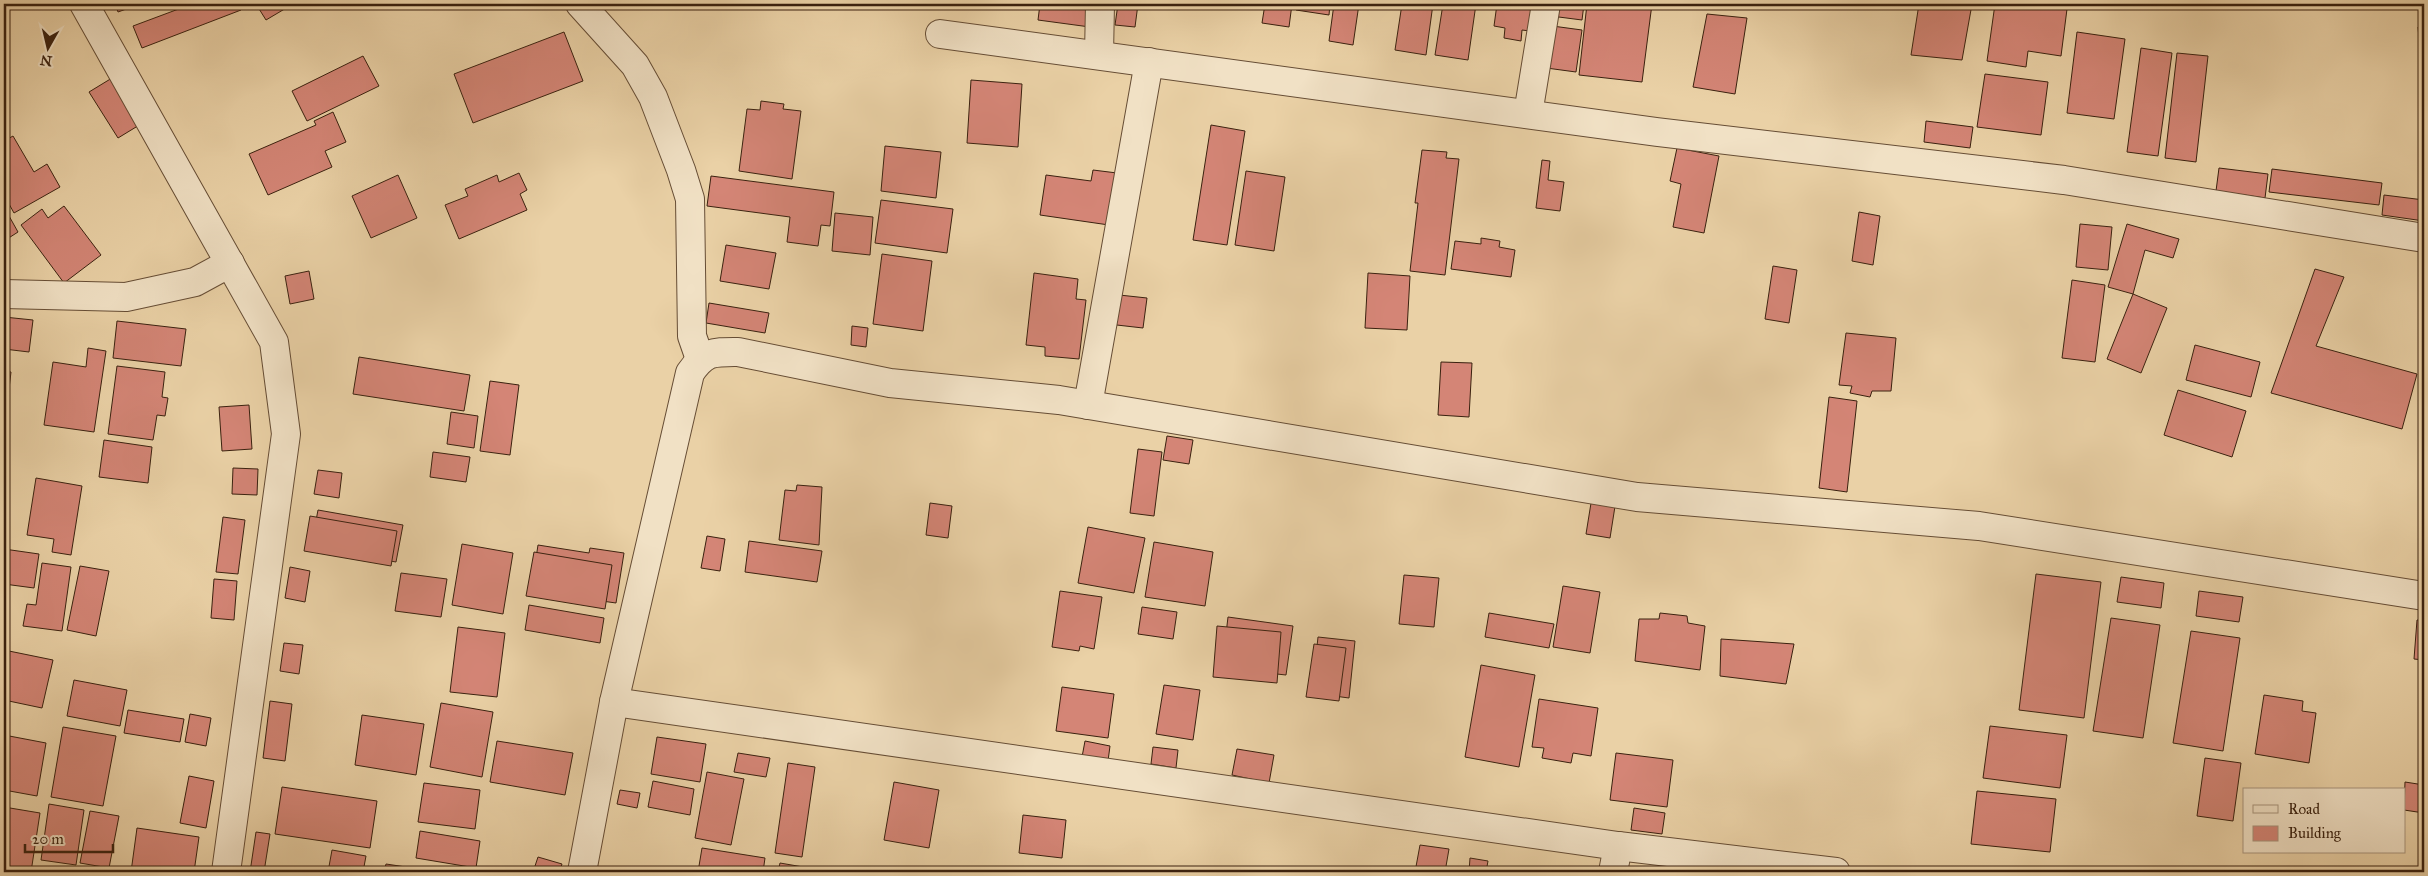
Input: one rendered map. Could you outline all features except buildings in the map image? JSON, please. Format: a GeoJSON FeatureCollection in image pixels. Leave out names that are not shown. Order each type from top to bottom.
{"type":"FeatureCollection","features":[{"type":"Feature","properties":{"kind":"street"},"geometry":{"type":"LineString","coordinates":[[84,4],[274,342],[286,434],[226,872]]}},
{"type":"Feature","properties":{"kind":"street"},"geometry":{"type":"LineString","coordinates":[[580,4],[635,65],[653,97],[681,170],[690,199],[692,336],[700,359]]}},
{"type":"Feature","properties":{"kind":"street"},"geometry":{"type":"LineString","coordinates":[[1098,55],[1100,4]]}},
{"type":"Feature","properties":{"kind":"street"},"geometry":{"type":"LineString","coordinates":[[1528,114],[1546,4]]}},
{"type":"Feature","properties":{"kind":"street"},"geometry":{"type":"LineString","coordinates":[[940,34],[1657,132],[2064,180],[2424,238]]}},
{"type":"Feature","properties":{"kind":"street"},"geometry":{"type":"LineString","coordinates":[[1088,405],[1149,62]]}},
{"type":"Feature","properties":{"kind":"street"},"geometry":{"type":"LineString","coordinates":[[4,294],[126,297],[195,282],[230,263]]}},
{"type":"Feature","properties":{"kind":"street"},"geometry":{"type":"LineString","coordinates":[[582,872],[614,702],[690,373],[700,359],[714,352],[738,352],[890,383],[1059,400],[1637,496],[1979,526],[2424,596]]}},
{"type":"Feature","properties":{"kind":"street"},"geometry":{"type":"LineString","coordinates":[[614,702],[1616,859],[1836,872]]}}]}
